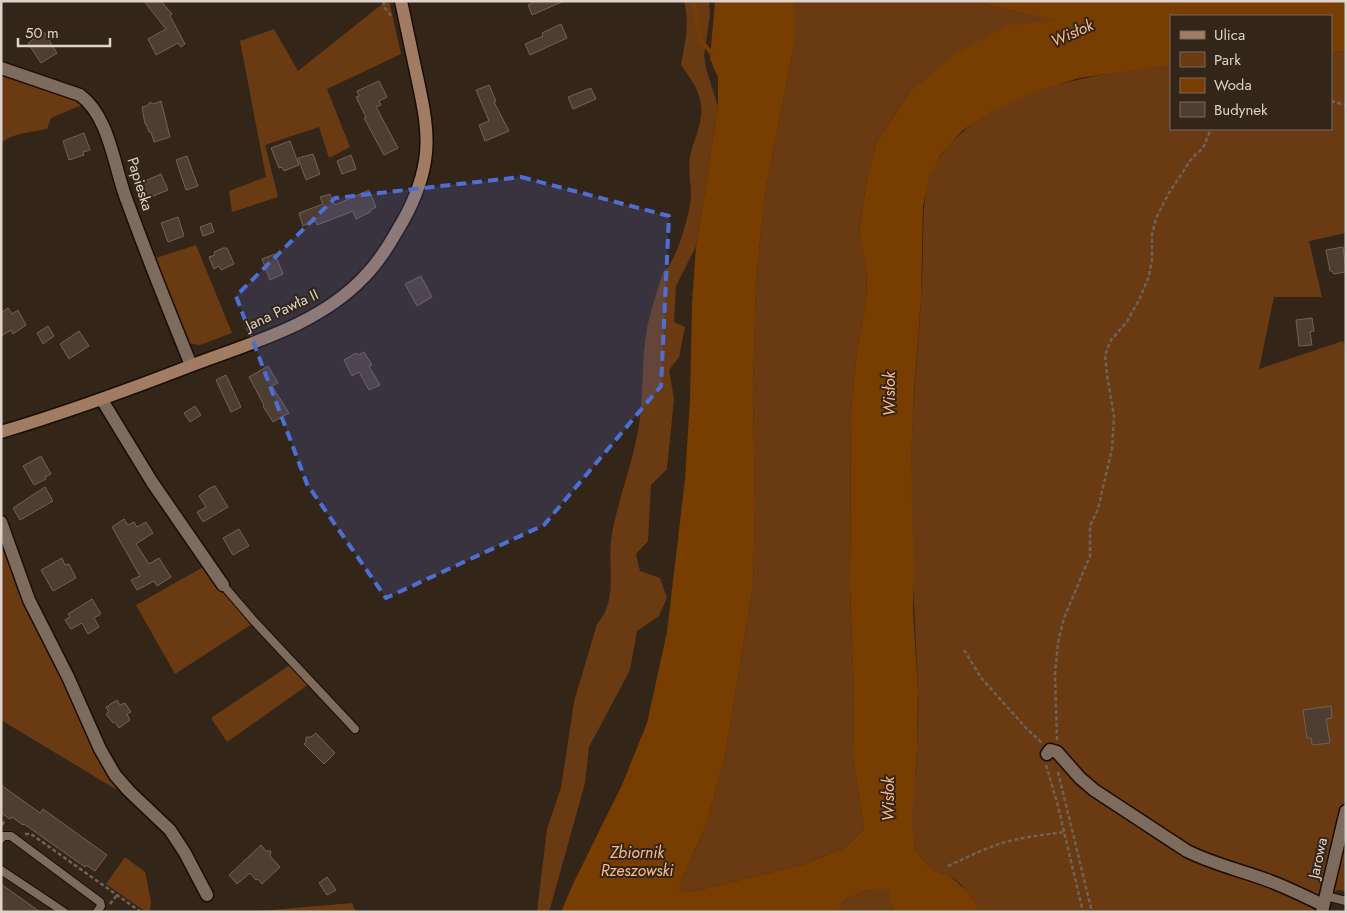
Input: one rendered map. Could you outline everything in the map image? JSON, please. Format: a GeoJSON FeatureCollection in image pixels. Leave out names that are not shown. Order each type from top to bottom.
{"type":"FeatureCollection","features":[{"type":"Feature","properties":{"kind":"street","name":"Jana Pawła II"},"geometry":{"type":"LineString","coordinates":[[1,432],[100,400],[270,336],[306,320],[338,300],[365,277],[387,249],[405,218],[418,188],[425,160],[426,133],[423,104],[401,1]]}},
{"type":"Feature","properties":{"kind":"street","name":"Papieska"},"geometry":{"type":"LineString","coordinates":[[1,68],[80,94],[90,102],[113,151],[121,186],[191,365]]}},
{"type":"Feature","properties":{"kind":"street"},"geometry":{"type":"LineString","coordinates":[[100,400],[152,482],[223,585]]}},
{"type":"Feature","properties":{"kind":"street"},"geometry":{"type":"LineString","coordinates":[[1,522],[29,600],[68,677],[100,749],[116,775],[170,830],[185,853],[207,895]]}},
{"type":"Feature","properties":{"kind":"street"},"geometry":{"type":"LineString","coordinates":[[1051,752],[1094,790],[1187,851],[1218,864],[1265,879],[1324,904]]}},
{"type":"Feature","properties":{"kind":"street","name":"Jarowa"},"geometry":{"type":"LineString","coordinates":[[1324,904],[1346,811]]}},
{"type":"Feature","properties":{"kind":"lane"},"geometry":{"type":"LineString","coordinates":[[223,585],[253,620],[356,729]]}},
{"type":"Feature","properties":{"kind":"lane"},"geometry":{"type":"LineString","coordinates":[[1,839],[3,836],[10,836],[100,902],[101,906],[97,912]]}},
{"type":"Feature","properties":{"kind":"lane"},"geometry":{"type":"LineString","coordinates":[[1,870],[64,912]]}},
{"type":"Feature","properties":{"kind":"lane"},"geometry":{"type":"LineString","coordinates":[[1324,904],[1346,901]]}},
{"type":"Feature","properties":{"kind":"path"},"geometry":{"type":"LineString","coordinates":[[383,1],[385,8],[396,22]]}},
{"type":"Feature","properties":{"kind":"path"},"geometry":{"type":"LineString","coordinates":[[1332,100],[1346,105]]}},
{"type":"Feature","properties":{"kind":"path"},"geometry":{"type":"LineString","coordinates":[[1083,912],[1045,761],[1051,752],[1058,714],[1055,674],[1058,644],[1064,618],[1090,556],[1090,526],[1098,509],[1112,450],[1114,416],[1111,391],[1106,375],[1105,355],[1111,340],[1126,323],[1139,300],[1149,276],[1152,260],[1152,235],[1156,218],[1169,193],[1192,158],[1203,148],[1211,130]]}},
{"type":"Feature","properties":{"kind":"path"},"geometry":{"type":"LineString","coordinates":[[964,650],[982,680],[1055,757],[1092,912]]}},
{"type":"Feature","properties":{"kind":"path"},"geometry":{"type":"LineString","coordinates":[[5,820],[2,825],[9,830]]}},
{"type":"Feature","properties":{"kind":"path"},"geometry":{"type":"LineString","coordinates":[[948,866],[1002,843],[1064,832]]}},
{"type":"Feature","properties":{"kind":"path"},"geometry":{"type":"LineString","coordinates":[[24,834],[31,834],[141,912]]}},
{"type":"Feature","properties":{"kind":"path"},"geometry":{"type":"LineString","coordinates":[[113,900],[117,902]]}},
{"type":"Feature","properties":{"kind":"highlighted area"},"geometry":{"type":"Polygon","coordinates":[[[521,177],[669,216],[661,386],[544,525],[386,598],[307,484],[236,296],[335,198],[521,177]]]}},
{"type":"Feature","properties":{"kind":"green space"},"geometry":{"type":"Polygon","coordinates":[[[386,1],[389,1],[401,54],[327,89],[350,147],[329,158],[319,127],[265,145],[278,197],[232,212],[229,191],[266,177],[240,41],[274,29],[298,71],[386,1]]]}},
{"type":"Feature","properties":{"kind":"green space"},"geometry":{"type":"Polygon","coordinates":[[[684,1],[709,1],[710,15],[704,55],[718,107],[696,246],[676,286],[674,322],[685,327],[679,357],[669,370],[674,399],[667,469],[651,485],[648,541],[636,554],[640,571],[660,578],[667,598],[659,616],[637,631],[630,670],[589,747],[585,783],[549,912],[537,912],[547,829],[561,788],[574,702],[597,624],[604,615],[610,595],[611,540],[639,425],[644,349],[648,323],[663,272],[673,259],[678,248],[686,224],[690,203],[690,157],[702,111],[696,88],[681,65],[687,25],[684,1]]]}},
{"type":"Feature","properties":{"kind":"green space"},"geometry":{"type":"Polygon","coordinates":[[[794,1],[980,1],[991,6],[1057,21],[909,93],[876,143],[866,184],[859,231],[867,275],[866,304],[857,349],[851,411],[850,589],[854,698],[853,756],[864,829],[846,847],[805,864],[691,892],[679,889],[682,878],[706,826],[725,756],[753,586],[755,509],[753,388],[756,284],[764,200],[794,45],[794,1]]]}},
{"type":"Feature","properties":{"kind":"green space"},"geometry":{"type":"Polygon","coordinates":[[[1346,51],[1346,233],[1309,241],[1322,297],[1274,297],[1259,369],[1343,341],[1345,347],[1346,891],[1337,890],[1315,912],[981,912],[959,883],[950,876],[935,871],[919,854],[915,847],[912,829],[918,690],[911,521],[911,465],[922,284],[924,209],[927,186],[935,164],[963,132],[988,114],[1017,99],[1047,88],[1078,80],[1110,73],[1170,65],[1170,130],[1332,130],[1332,52],[1346,51]]]}},
{"type":"Feature","properties":{"kind":"green space"},"geometry":{"type":"Polygon","coordinates":[[[1,72],[76,97],[84,104],[51,118],[47,129],[17,135],[1,143],[1,72]]]}},
{"type":"Feature","properties":{"kind":"green space"},"geometry":{"type":"Polygon","coordinates":[[[196,245],[232,333],[200,345],[187,343],[153,259],[196,245]]]}},
{"type":"Feature","properties":{"kind":"green space"},"geometry":{"type":"Polygon","coordinates":[[[1,546],[66,687],[117,790],[1,720],[1,546]]]}},
{"type":"Feature","properties":{"kind":"green space"},"geometry":{"type":"Polygon","coordinates":[[[205,566],[252,624],[175,674],[136,605],[205,566]]]}},
{"type":"Feature","properties":{"kind":"green space"},"geometry":{"type":"Polygon","coordinates":[[[290,665],[309,684],[227,742],[211,718],[290,665]]]}},
{"type":"Feature","properties":{"kind":"green space"},"geometry":{"type":"Polygon","coordinates":[[[125,857],[145,872],[151,901],[150,912],[146,912],[106,884],[125,857]]]}},
{"type":"Feature","properties":{"kind":"green space"},"geometry":{"type":"Polygon","coordinates":[[[870,889],[890,889],[890,902],[893,912],[838,912],[845,900],[870,889]]]}},
{"type":"Feature","properties":{"kind":"green space"},"geometry":{"type":"Polygon","coordinates":[[[352,903],[356,912],[247,912],[352,903]]]}},
{"type":"Feature","properties":{"kind":"water","name":"Zbiornik Rzeszowski"},"geometry":{"type":"Polygon","coordinates":[[[715,1],[794,1],[794,45],[764,200],[756,284],[753,388],[755,509],[753,586],[725,756],[706,826],[682,878],[679,889],[691,892],[805,864],[846,847],[864,829],[853,756],[854,698],[850,589],[851,411],[857,349],[866,304],[867,275],[859,232],[866,184],[876,143],[909,93],[953,56],[1007,25],[1055,21],[991,6],[980,1],[1346,1],[1346,51],[1332,52],[1332,15],[1170,15],[1170,65],[1079,78],[1033,93],[993,111],[962,131],[940,156],[930,177],[923,206],[921,298],[911,463],[913,611],[918,691],[917,751],[912,819],[913,836],[915,848],[923,860],[933,870],[950,876],[968,892],[981,912],[893,912],[889,889],[870,889],[845,900],[838,912],[561,912],[622,785],[647,723],[667,632],[685,479],[696,246],[718,107],[718,77],[710,59],[715,1]]]}},
{"type":"Feature","properties":{"kind":"building"},"geometry":{"type":"Polygon","coordinates":[[[144,1],[161,1],[172,14],[170,16],[185,44],[181,47],[178,43],[156,55],[148,39],[166,29],[144,1]]]}},
{"type":"Feature","properties":{"kind":"building"},"geometry":{"type":"Polygon","coordinates":[[[536,1],[564,1],[532,15],[528,5],[536,1]]]}},
{"type":"Feature","properties":{"kind":"building"},"geometry":{"type":"Polygon","coordinates":[[[561,24],[567,38],[530,55],[525,44],[543,36],[542,33],[561,24]]]}},
{"type":"Feature","properties":{"kind":"building"},"geometry":{"type":"Polygon","coordinates":[[[44,32],[57,53],[41,63],[28,43],[44,32]]]}},
{"type":"Feature","properties":{"kind":"building"},"geometry":{"type":"Polygon","coordinates":[[[379,81],[387,97],[379,101],[381,105],[376,107],[398,148],[384,155],[364,118],[366,117],[356,97],[359,96],[357,91],[379,81]]]}},
{"type":"Feature","properties":{"kind":"building"},"geometry":{"type":"Polygon","coordinates":[[[489,85],[496,101],[494,102],[509,131],[485,141],[479,125],[489,121],[476,90],[489,85]]]}},
{"type":"Feature","properties":{"kind":"building"},"geometry":{"type":"Polygon","coordinates":[[[591,88],[596,99],[573,109],[568,97],[591,88]]]}},
{"type":"Feature","properties":{"kind":"building"},"geometry":{"type":"Polygon","coordinates":[[[161,101],[170,137],[154,142],[151,132],[149,132],[145,124],[142,107],[147,106],[150,102],[153,104],[161,101]]]}},
{"type":"Feature","properties":{"kind":"building"},"geometry":{"type":"Polygon","coordinates":[[[84,133],[90,150],[83,152],[84,155],[69,160],[63,141],[84,133]]]}},
{"type":"Feature","properties":{"kind":"building"},"geometry":{"type":"Polygon","coordinates":[[[290,141],[299,165],[284,171],[282,167],[279,168],[271,148],[290,141]]]}},
{"type":"Feature","properties":{"kind":"building"},"geometry":{"type":"Polygon","coordinates":[[[313,154],[320,174],[306,180],[298,158],[313,154]]]}},
{"type":"Feature","properties":{"kind":"building"},"geometry":{"type":"Polygon","coordinates":[[[351,155],[356,169],[342,174],[337,161],[351,155]]]}},
{"type":"Feature","properties":{"kind":"building"},"geometry":{"type":"Polygon","coordinates":[[[187,156],[198,186],[186,190],[176,160],[187,156]]]}},
{"type":"Feature","properties":{"kind":"building"},"geometry":{"type":"Polygon","coordinates":[[[161,174],[168,190],[146,199],[140,183],[161,174]]]}},
{"type":"Feature","properties":{"kind":"building"},"geometry":{"type":"Polygon","coordinates":[[[369,190],[376,207],[370,210],[370,212],[356,219],[353,211],[317,225],[316,221],[303,226],[299,213],[323,204],[320,197],[330,194],[335,205],[369,190]]]}},
{"type":"Feature","properties":{"kind":"building"},"geometry":{"type":"Polygon","coordinates":[[[178,217],[184,236],[168,242],[161,223],[178,217]]]}},
{"type":"Feature","properties":{"kind":"building"},"geometry":{"type":"Polygon","coordinates":[[[211,223],[214,232],[203,236],[200,227],[211,223]]]}},
{"type":"Feature","properties":{"kind":"building"},"geometry":{"type":"Polygon","coordinates":[[[1343,247],[1346,272],[1334,274],[1330,271],[1326,250],[1343,247]]]}},
{"type":"Feature","properties":{"kind":"building"},"geometry":{"type":"Polygon","coordinates":[[[227,248],[234,264],[221,270],[219,266],[214,269],[209,257],[215,255],[214,252],[227,248]]]}},
{"type":"Feature","properties":{"kind":"building"},"geometry":{"type":"Polygon","coordinates":[[[275,254],[283,274],[270,280],[262,259],[275,254]]]}},
{"type":"Feature","properties":{"kind":"building"},"geometry":{"type":"Polygon","coordinates":[[[421,276],[432,297],[417,306],[405,284],[421,276]]]}},
{"type":"Feature","properties":{"kind":"building"},"geometry":{"type":"Polygon","coordinates":[[[8,308],[12,314],[18,310],[26,325],[13,334],[11,330],[1,336],[1,313],[8,308]]]}},
{"type":"Feature","properties":{"kind":"building"},"geometry":{"type":"Polygon","coordinates":[[[1312,318],[1314,331],[1310,332],[1312,345],[1299,346],[1296,320],[1312,318]]]}},
{"type":"Feature","properties":{"kind":"building"},"geometry":{"type":"Polygon","coordinates":[[[48,326],[54,336],[43,344],[37,333],[48,326]]]}},
{"type":"Feature","properties":{"kind":"building"},"geometry":{"type":"Polygon","coordinates":[[[79,331],[89,346],[69,359],[60,344],[79,331]]]}},
{"type":"Feature","properties":{"kind":"building"},"geometry":{"type":"Polygon","coordinates":[[[364,352],[372,365],[369,366],[380,385],[369,390],[359,372],[352,376],[344,360],[356,353],[358,355],[364,352]]]}},
{"type":"Feature","properties":{"kind":"building"},"geometry":{"type":"Polygon","coordinates":[[[268,366],[278,383],[272,386],[289,413],[273,422],[249,377],[268,366]]]}},
{"type":"Feature","properties":{"kind":"building"},"geometry":{"type":"Polygon","coordinates":[[[226,375],[241,407],[231,412],[216,380],[226,375]]]}},
{"type":"Feature","properties":{"kind":"building"},"geometry":{"type":"Polygon","coordinates":[[[195,406],[201,415],[190,422],[184,413],[195,406]]]}},
{"type":"Feature","properties":{"kind":"building"},"geometry":{"type":"Polygon","coordinates":[[[41,456],[51,474],[34,485],[23,466],[41,456]]]}},
{"type":"Feature","properties":{"kind":"building"},"geometry":{"type":"Polygon","coordinates":[[[215,486],[228,507],[203,522],[197,512],[206,507],[199,496],[215,486]]]}},
{"type":"Feature","properties":{"kind":"building"},"geometry":{"type":"Polygon","coordinates":[[[45,487],[53,501],[20,520],[13,508],[45,487]]]}},
{"type":"Feature","properties":{"kind":"building"},"geometry":{"type":"Polygon","coordinates":[[[124,519],[128,525],[134,522],[137,527],[146,522],[153,533],[136,544],[149,564],[159,558],[171,577],[157,586],[154,581],[137,590],[131,580],[140,576],[112,527],[124,519]]]}},
{"type":"Feature","properties":{"kind":"building"},"geometry":{"type":"Polygon","coordinates":[[[239,529],[249,546],[233,555],[223,538],[239,529]]]}},
{"type":"Feature","properties":{"kind":"building"},"geometry":{"type":"Polygon","coordinates":[[[62,558],[65,565],[69,564],[76,578],[53,591],[41,570],[62,558]]]}},
{"type":"Feature","properties":{"kind":"building"},"geometry":{"type":"Polygon","coordinates":[[[92,599],[101,614],[94,618],[99,627],[88,634],[82,623],[71,629],[65,620],[70,617],[68,614],[92,599]]]}},
{"type":"Feature","properties":{"kind":"building"},"geometry":{"type":"Polygon","coordinates":[[[117,700],[120,705],[125,703],[131,712],[127,714],[130,720],[119,728],[106,714],[109,712],[106,707],[117,700]]]}},
{"type":"Feature","properties":{"kind":"building"},"geometry":{"type":"Polygon","coordinates":[[[1331,706],[1332,718],[1326,719],[1330,743],[1312,745],[1311,738],[1307,738],[1303,710],[1331,706]]]}},
{"type":"Feature","properties":{"kind":"building"},"geometry":{"type":"Polygon","coordinates":[[[316,733],[335,753],[324,764],[304,744],[306,737],[311,737],[316,733]]]}},
{"type":"Feature","properties":{"kind":"building"},"geometry":{"type":"Polygon","coordinates":[[[1,785],[40,813],[43,809],[107,855],[95,871],[86,865],[85,867],[24,824],[12,817],[10,819],[1,813],[1,785]]]}},
{"type":"Feature","properties":{"kind":"building"},"geometry":{"type":"Polygon","coordinates":[[[261,845],[266,851],[271,851],[270,856],[280,867],[262,884],[250,873],[237,884],[229,875],[261,845]]]}},
{"type":"Feature","properties":{"kind":"building"},"geometry":{"type":"Polygon","coordinates":[[[327,877],[336,890],[327,895],[319,883],[327,877]]]}},
{"type":"Feature","properties":{"kind":"building"},"geometry":{"type":"Polygon","coordinates":[[[1,884],[40,912],[5,912],[1,909],[1,884]]]}},
{"type":"Feature","properties":{"kind":"waterway"},"geometry":{"type":"LineString","coordinates":[[694,1],[700,39],[712,54]]}},
{"type":"Feature","properties":{"kind":"water label","name":"Wisłok"},"geometry":{"type":"Point","coordinates":[1072,33]}},
{"type":"Feature","properties":{"kind":"water label","name":"Wisłok"},"geometry":{"type":"Point","coordinates":[889,394]}},
{"type":"Feature","properties":{"kind":"water label","name":"Wisłok"},"geometry":{"type":"Point","coordinates":[888,799]}}]}
